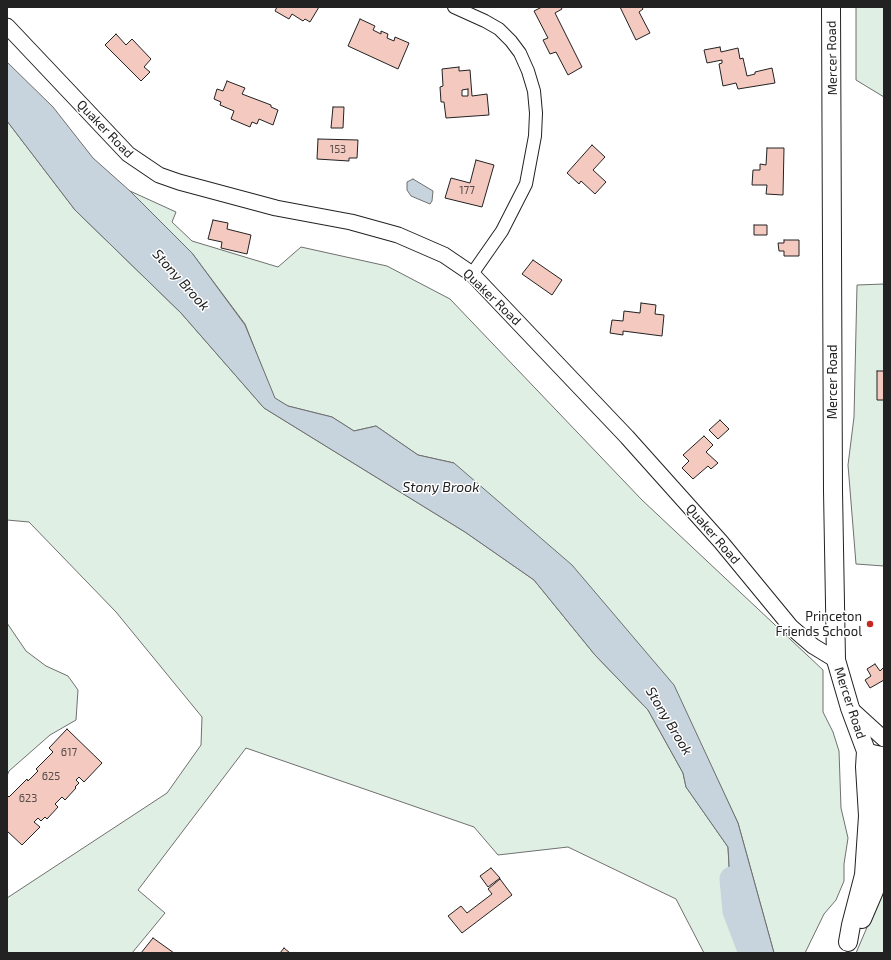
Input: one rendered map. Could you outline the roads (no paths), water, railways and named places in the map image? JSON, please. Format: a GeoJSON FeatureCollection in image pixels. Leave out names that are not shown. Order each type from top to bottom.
{"type":"FeatureCollection","features":[{"type":"Feature","properties":{"kind":"main road","name":"Mercer Road"},"geometry":{"type":"LineString","coordinates":[[831,7],[833,492],[836,660],[850,708],[866,751],[877,766],[884,829],[881,867],[874,891],[857,930],[845,948]]}},
{"type":"Feature","properties":{"kind":"main road","name":"Mercer Road"},"geometry":{"type":"LineString","coordinates":[[845,948],[864,875],[868,816],[865,767],[866,751]]}},
{"type":"Feature","properties":{"kind":"street"},"geometry":{"type":"LineString","coordinates":[[454,7],[485,21],[511,40],[520,53],[528,71],[534,92],[536,113],[535,136],[526,184],[502,231],[472,274]]}},
{"type":"Feature","properties":{"kind":"street","name":"Quaker Road"},"geometry":{"type":"LineString","coordinates":[[7,26],[128,154],[159,175],[179,182],[276,208],[351,222],[398,235],[444,255],[472,274],[627,437],[721,542],[791,627],[813,646],[836,660]]}},
{"type":"Feature","properties":{"kind":"street"},"geometry":{"type":"LineString","coordinates":[[850,708],[884,739]]}},
{"type":"Feature","properties":{"kind":"street"},"geometry":{"type":"LineString","coordinates":[[866,751],[884,755]]}},
{"type":"Feature","properties":{"kind":"street"},"geometry":{"type":"LineString","coordinates":[[868,816],[884,829]]}},
{"type":"Feature","properties":{"kind":"water","name":"Stony Brook"},"geometry":{"type":"Polygon","coordinates":[[[7,62],[53,107],[93,158],[130,191],[192,253],[245,325],[275,398],[288,406],[332,417],[354,431],[376,426],[418,455],[454,463],[572,565],[674,685],[738,823],[774,953],[751,953],[731,901],[728,847],[686,787],[683,773],[648,710],[595,655],[534,580],[465,532],[264,408],[181,313],[75,210],[7,121],[7,62]]]}},
{"type":"Feature","properties":{"kind":"water"},"geometry":{"type":"Polygon","coordinates":[[[413,179],[433,191],[432,201],[430,204],[411,196],[407,190],[407,182],[413,179]]]}},
{"type":"Feature","properties":{"kind":"waterway","name":"Stony Brook"},"geometry":{"type":"LineString","coordinates":[[732,879],[735,911],[751,953]]}},
{"type":"Feature","properties":{"kind":"place","name":"Princeton Friends School"},"geometry":{"type":"Point","coordinates":[870,624]}}]}
